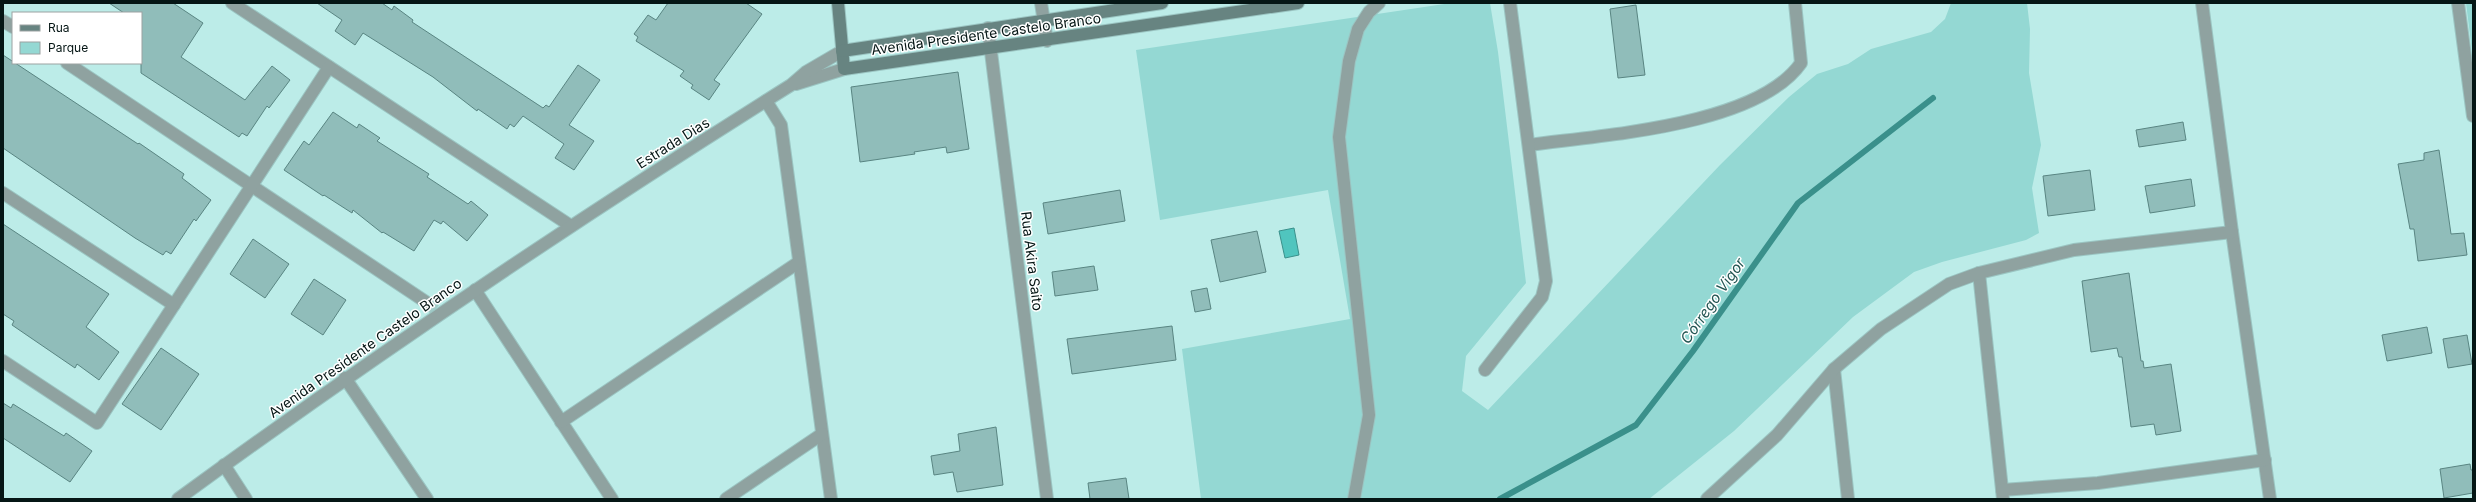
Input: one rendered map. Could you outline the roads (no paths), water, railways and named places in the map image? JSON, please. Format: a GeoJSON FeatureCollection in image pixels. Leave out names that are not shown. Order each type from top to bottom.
{"type":"FeatureCollection","features":[{"type":"Feature","properties":{"kind":"street"},"geometry":{"type":"LineString","coordinates":[[232,3],[571,226]]}},
{"type":"Feature","properties":{"kind":"street"},"geometry":{"type":"LineString","coordinates":[[838,3],[844,69]]}},
{"type":"Feature","properties":{"kind":"street"},"geometry":{"type":"LineString","coordinates":[[1041,3],[1047,41]]}},
{"type":"Feature","properties":{"kind":"street","name":"Avenida Presidente Castelo Branco"},"geometry":{"type":"LineString","coordinates":[[842,50],[1162,3]]}},
{"type":"Feature","properties":{"kind":"street","name":"Avenida Presidente Castelo Branco"},"geometry":{"type":"LineString","coordinates":[[844,69],[1047,41],[1298,3]]}},
{"type":"Feature","properties":{"kind":"street"},"geometry":{"type":"LineString","coordinates":[[1354,499],[1370,414],[1339,137],[1349,61],[1358,29],[1369,12],[1379,3]]}},
{"type":"Feature","properties":{"kind":"street"},"geometry":{"type":"LineString","coordinates":[[1485,370],[1542,297],[1546,281],[1510,3]]}},
{"type":"Feature","properties":{"kind":"street"},"geometry":{"type":"LineString","coordinates":[[1529,145],[1663,126],[1713,116],[1775,88],[1794,73],[1801,62],[1795,3]]}},
{"type":"Feature","properties":{"kind":"street"},"geometry":{"type":"LineString","coordinates":[[2202,3],[2232,232],[2270,499]]}},
{"type":"Feature","properties":{"kind":"street"},"geometry":{"type":"LineString","coordinates":[[2458,3],[2473,116]]}},
{"type":"Feature","properties":{"kind":"street"},"geometry":{"type":"LineString","coordinates":[[3,21],[12,26]]}},
{"type":"Feature","properties":{"kind":"street","name":"Rua Akira Saito"},"geometry":{"type":"LineString","coordinates":[[988,28],[1047,499]]}},
{"type":"Feature","properties":{"kind":"street","name":"Estrada Dias"},"geometry":{"type":"LineString","coordinates":[[571,226],[792,85],[806,72],[842,50]]}},
{"type":"Feature","properties":{"kind":"street"},"geometry":{"type":"LineString","coordinates":[[69,64],[426,302]]}},
{"type":"Feature","properties":{"kind":"street"},"geometry":{"type":"LineString","coordinates":[[3,361],[97,423],[328,67]]}},
{"type":"Feature","properties":{"kind":"street","name":"Estrada Dias"},"geometry":{"type":"LineString","coordinates":[[792,85],[844,69]]}},
{"type":"Feature","properties":{"kind":"street"},"geometry":{"type":"LineString","coordinates":[[766,101],[781,125],[831,499]]}},
{"type":"Feature","properties":{"kind":"street"},"geometry":{"type":"LineString","coordinates":[[3,193],[174,305]]}},
{"type":"Feature","properties":{"kind":"street","name":"Avenida Presidente Castelo Branco"},"geometry":{"type":"LineString","coordinates":[[178,499],[439,312],[571,226]]}},
{"type":"Feature","properties":{"kind":"street"},"geometry":{"type":"LineString","coordinates":[[1707,499],[1776,435],[1834,369],[1881,329],[1949,284],[1979,273],[2074,250],[2232,232]]}},
{"type":"Feature","properties":{"kind":"street"},"geometry":{"type":"LineString","coordinates":[[561,422],[799,262]]}},
{"type":"Feature","properties":{"kind":"street"},"geometry":{"type":"LineString","coordinates":[[1979,273],[2003,494],[2098,483],[2265,460]]}},
{"type":"Feature","properties":{"kind":"street"},"geometry":{"type":"LineString","coordinates":[[474,290],[612,499]]}},
{"type":"Feature","properties":{"kind":"street"},"geometry":{"type":"LineString","coordinates":[[1834,369],[1848,499]]}},
{"type":"Feature","properties":{"kind":"street"},"geometry":{"type":"LineString","coordinates":[[345,378],[427,499]]}},
{"type":"Feature","properties":{"kind":"street"},"geometry":{"type":"LineString","coordinates":[[726,499],[822,434]]}},
{"type":"Feature","properties":{"kind":"street"},"geometry":{"type":"LineString","coordinates":[[224,466],[246,499]]}},
{"type":"Feature","properties":{"kind":"waterway","name":"Córrego Vigor"},"geometry":{"type":"LineString","coordinates":[[1500,499],[1636,425],[1693,351],[1798,203],[1933,98]]}},
{"type":"Feature","properties":{"kind":"tunnel"},"geometry":{"type":"LineString","coordinates":[[426,302],[438,312]]}}]}
